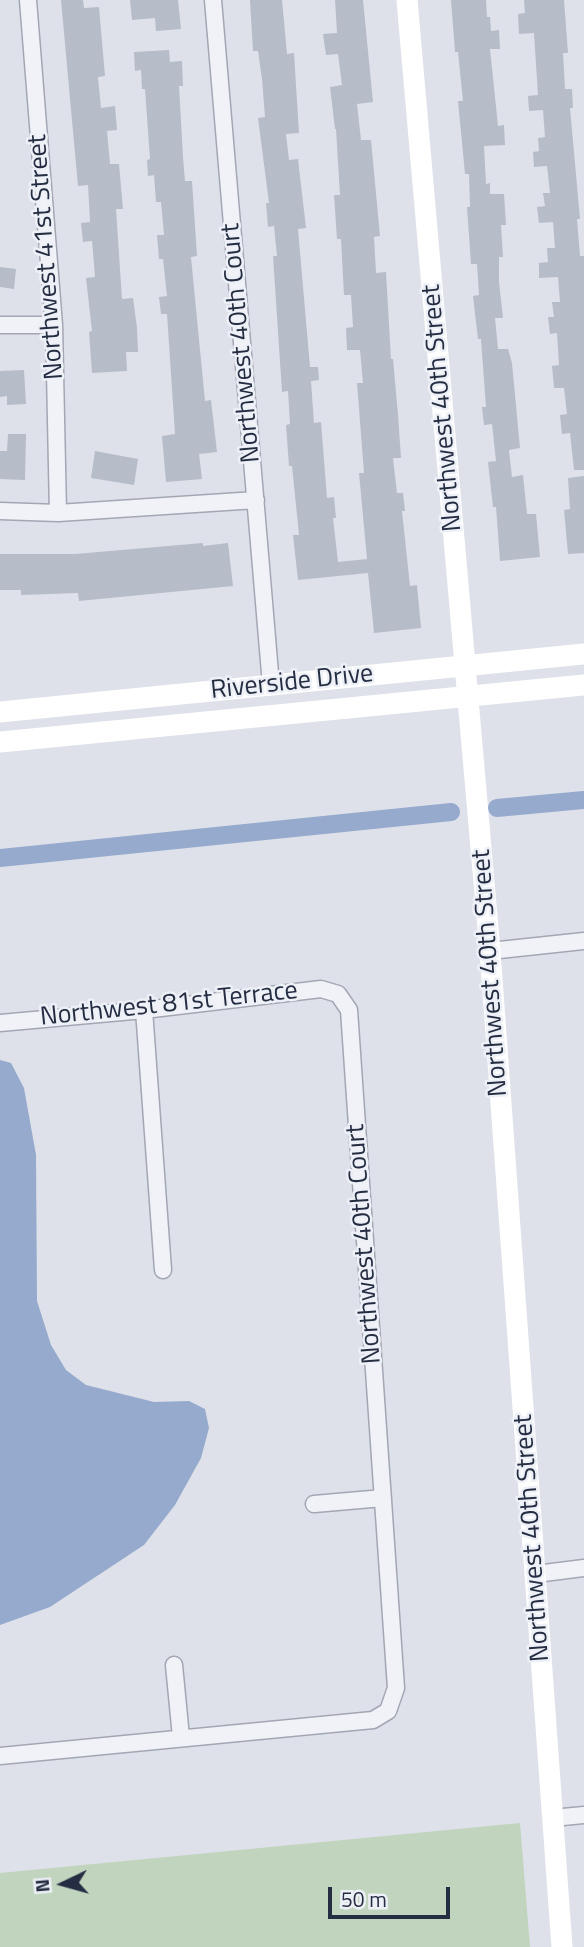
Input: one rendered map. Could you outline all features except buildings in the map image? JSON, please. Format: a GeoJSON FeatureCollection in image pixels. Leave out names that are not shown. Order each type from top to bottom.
{"type":"FeatureCollection","features":[{"type":"Feature","properties":{"kind":"street","name":"Northwest 41st Street"},"geometry":{"type":"LineString","coordinates":[[28,0],[54,325],[58,513]]}},
{"type":"Feature","properties":{"kind":"street","name":"Northwest 40th Court"},"geometry":{"type":"LineString","coordinates":[[213,0],[271,685]]}},
{"type":"Feature","properties":{"kind":"street","name":"Northwest 40th Street"},"geometry":{"type":"LineString","coordinates":[[407,0],[491,951],[562,1947]]}},
{"type":"Feature","properties":{"kind":"street"},"geometry":{"type":"LineString","coordinates":[[0,325],[54,325]]}},
{"type":"Feature","properties":{"kind":"street"},"geometry":{"type":"LineString","coordinates":[[0,512],[58,513],[256,500]]}},
{"type":"Feature","properties":{"kind":"street","name":"Riverside Drive"},"geometry":{"type":"LineString","coordinates":[[0,712],[584,654]]}},
{"type":"Feature","properties":{"kind":"street","name":"Riverside Drive"},"geometry":{"type":"LineString","coordinates":[[0,742],[584,685]]}},
{"type":"Feature","properties":{"kind":"street"},"geometry":{"type":"LineString","coordinates":[[491,951],[584,941]]}},
{"type":"Feature","properties":{"kind":"street","name":"Northwest 81st Terrace"},"geometry":{"type":"LineString","coordinates":[[0,1023],[144,1010],[321,989],[338,994]]}},
{"type":"Feature","properties":{"kind":"street","name":"Northwest 40th Court"},"geometry":{"type":"LineString","coordinates":[[181,1737],[373,1720],[388,1711],[396,1688],[349,1010],[338,994]]}},
{"type":"Feature","properties":{"kind":"street"},"geometry":{"type":"LineString","coordinates":[[144,1010],[163,1270]]}},
{"type":"Feature","properties":{"kind":"street"},"geometry":{"type":"LineString","coordinates":[[314,1504],[383,1498]]}},
{"type":"Feature","properties":{"kind":"street"},"geometry":{"type":"LineString","coordinates":[[536,1574],[584,1568]]}},
{"type":"Feature","properties":{"kind":"street"},"geometry":{"type":"LineString","coordinates":[[0,1756],[181,1737],[174,1665]]}},
{"type":"Feature","properties":{"kind":"street"},"geometry":{"type":"LineString","coordinates":[[552,1818],[584,1815]]}},
{"type":"Feature","properties":{"kind":"green space"},"geometry":{"type":"Polygon","coordinates":[[[520,1823],[530,1947],[0,1947],[0,1873],[520,1823]]]}},
{"type":"Feature","properties":{"kind":"water"},"geometry":{"type":"Polygon","coordinates":[[[0,1060],[11,1063],[24,1088],[36,1155],[37,1301],[51,1345],[66,1370],[86,1385],[154,1402],[189,1401],[205,1409],[209,1428],[201,1458],[175,1505],[144,1545],[50,1607],[0,1625],[0,1060]]]}},
{"type":"Feature","properties":{"kind":"waterway"},"geometry":{"type":"LineString","coordinates":[[497,808],[584,800]]}},
{"type":"Feature","properties":{"kind":"waterway"},"geometry":{"type":"LineString","coordinates":[[0,858],[451,812]]}}]}
